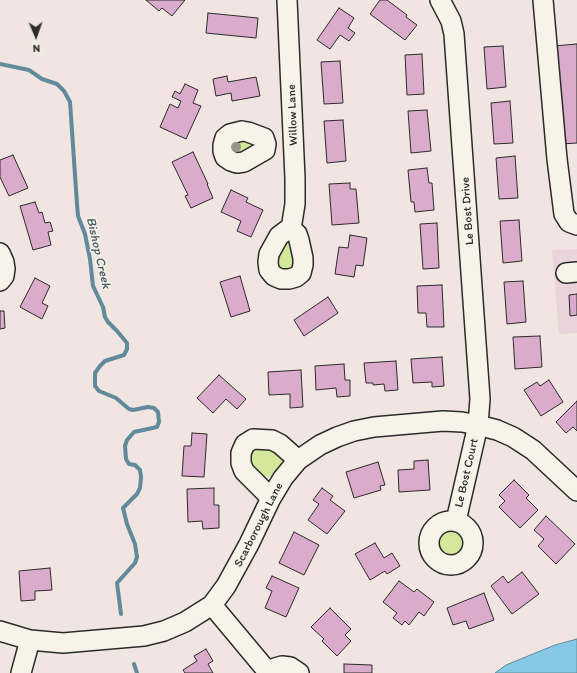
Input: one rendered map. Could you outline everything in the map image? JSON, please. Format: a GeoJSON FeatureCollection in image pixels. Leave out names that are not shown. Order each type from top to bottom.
{"type":"FeatureCollection","features":[{"type":"Feature","properties":{"kind":"street","name":"Willow Lane"},"geometry":{"type":"LineString","coordinates":[[286,0],[294,143],[295,197],[291,229]]}},
{"type":"Feature","properties":{"kind":"street","name":"Le Bost Drive"},"geometry":{"type":"LineString","coordinates":[[440,0],[450,21],[454,34],[476,327],[480,399],[478,425]]}},
{"type":"Feature","properties":{"kind":"street"},"geometry":{"type":"LineString","coordinates":[[543,0],[557,159],[564,214],[569,222],[577,226]]}},
{"type":"Feature","properties":{"kind":"street"},"geometry":{"type":"LineString","coordinates":[[266,144],[294,143]]}},
{"type":"Feature","properties":{"kind":"street"},"geometry":{"type":"LineString","coordinates":[[0,254],[4,262],[5,269],[4,276],[0,281]]}},
{"type":"Feature","properties":{"kind":"street","name":"Scarborough Lane"},"geometry":{"type":"LineString","coordinates":[[0,631],[30,640],[63,642],[100,641],[149,635],[186,622],[212,605],[233,575],[271,498],[283,478],[298,460],[320,445],[337,437],[374,427],[443,421],[462,422],[496,430],[512,437],[533,450],[577,491]]}},
{"type":"Feature","properties":{"kind":"street","name":"Le Bost Court"},"geometry":{"type":"LineString","coordinates":[[456,521],[478,425]]}},
{"type":"Feature","properties":{"kind":"street"},"geometry":{"type":"LineString","coordinates":[[271,498],[244,471],[241,463],[241,453],[245,444],[253,440],[272,440],[280,444],[298,460]]}},
{"type":"Feature","properties":{"kind":"street"},"geometry":{"type":"LineString","coordinates":[[212,605],[268,672],[282,666],[290,667],[299,673]]}},
{"type":"Feature","properties":{"kind":"street"},"geometry":{"type":"LineString","coordinates":[[21,673],[30,640]]}},
{"type":"Feature","properties":{"kind":"shaded area"},"geometry":{"type":"Polygon","coordinates":[[[577,249],[577,333],[559,334],[552,250],[577,249]]]}},
{"type":"Feature","properties":{"kind":"green space"},"geometry":{"type":"Polygon","coordinates":[[[248,138],[259,147],[233,156],[229,144],[248,138]]]}},
{"type":"Feature","properties":{"kind":"green space"},"geometry":{"type":"Polygon","coordinates":[[[283,239],[292,239],[295,269],[279,272],[274,255],[283,239]]]}},
{"type":"Feature","properties":{"kind":"green space"},"geometry":{"type":"Polygon","coordinates":[[[257,447],[269,447],[281,458],[281,469],[273,476],[264,477],[252,466],[251,454],[257,447]]]}},
{"type":"Feature","properties":{"kind":"green space"},"geometry":{"type":"Polygon","coordinates":[[[451,530],[460,534],[464,543],[460,552],[451,556],[442,552],[438,543],[442,534],[451,530]]]}},
{"type":"Feature","properties":{"kind":"water"},"geometry":{"type":"Polygon","coordinates":[[[577,639],[577,673],[495,673],[506,665],[555,645],[577,639]]]}},
{"type":"Feature","properties":{"kind":"building"},"geometry":{"type":"Polygon","coordinates":[[[146,0],[185,0],[172,16],[162,8],[159,11],[146,0]]]}},
{"type":"Feature","properties":{"kind":"building"},"geometry":{"type":"Polygon","coordinates":[[[380,0],[387,0],[407,15],[406,17],[417,25],[405,40],[370,14],[380,0]]]}},
{"type":"Feature","properties":{"kind":"building"},"geometry":{"type":"Polygon","coordinates":[[[339,8],[354,18],[348,28],[355,33],[349,41],[340,35],[330,49],[317,40],[339,8]]]}},
{"type":"Feature","properties":{"kind":"building"},"geometry":{"type":"Polygon","coordinates":[[[208,13],[258,18],[256,38],[206,33],[208,13]]]}},
{"type":"Feature","properties":{"kind":"building"},"geometry":{"type":"Polygon","coordinates":[[[577,44],[577,143],[561,144],[554,46],[577,44]]]}},
{"type":"Feature","properties":{"kind":"building"},"geometry":{"type":"Polygon","coordinates":[[[503,46],[506,87],[487,89],[484,47],[503,46]]]}},
{"type":"Feature","properties":{"kind":"building"},"geometry":{"type":"Polygon","coordinates":[[[422,54],[424,94],[407,95],[405,55],[422,54]]]}},
{"type":"Feature","properties":{"kind":"building"},"geometry":{"type":"Polygon","coordinates":[[[340,61],[343,103],[324,104],[321,62],[340,61]]]}},
{"type":"Feature","properties":{"kind":"building"},"geometry":{"type":"Polygon","coordinates":[[[227,76],[228,82],[256,77],[260,96],[232,101],[231,93],[216,96],[213,79],[227,76]]]}},
{"type":"Feature","properties":{"kind":"building"},"geometry":{"type":"Polygon","coordinates":[[[185,84],[198,90],[193,103],[201,106],[186,139],[160,127],[170,104],[178,108],[181,101],[172,97],[175,91],[180,94],[185,84]]]}},
{"type":"Feature","properties":{"kind":"building"},"geometry":{"type":"Polygon","coordinates":[[[510,101],[513,143],[494,144],[491,103],[510,101]]]}},
{"type":"Feature","properties":{"kind":"building"},"geometry":{"type":"Polygon","coordinates":[[[427,110],[431,151],[411,153],[408,111],[427,110]]]}},
{"type":"Feature","properties":{"kind":"building"},"geometry":{"type":"Polygon","coordinates":[[[343,120],[346,161],[327,163],[324,121],[343,120]]]}},
{"type":"Feature","properties":{"kind":"building"},"geometry":{"type":"Polygon","coordinates":[[[193,152],[213,198],[191,208],[185,196],[188,195],[172,162],[193,152]]]}},
{"type":"Feature","properties":{"kind":"building"},"geometry":{"type":"Polygon","coordinates":[[[13,155],[28,188],[9,196],[0,177],[0,160],[13,155]]]}},
{"type":"Feature","properties":{"kind":"building"},"geometry":{"type":"Polygon","coordinates":[[[515,156],[518,198],[499,199],[496,158],[515,156]]]}},
{"type":"Feature","properties":{"kind":"building"},"geometry":{"type":"Polygon","coordinates":[[[427,168],[429,183],[432,183],[434,210],[415,212],[414,202],[411,202],[408,170],[427,168]]]}},
{"type":"Feature","properties":{"kind":"building"},"geometry":{"type":"Polygon","coordinates":[[[350,183],[350,189],[356,189],[359,223],[332,225],[329,184],[350,183]]]}},
{"type":"Feature","properties":{"kind":"building"},"geometry":{"type":"Polygon","coordinates":[[[231,190],[248,198],[246,202],[263,210],[251,237],[237,231],[241,221],[221,212],[231,190]]]}},
{"type":"Feature","properties":{"kind":"building"},"geometry":{"type":"Polygon","coordinates":[[[35,202],[39,213],[42,212],[45,223],[50,222],[53,231],[48,232],[51,245],[33,250],[20,206],[35,202]]]}},
{"type":"Feature","properties":{"kind":"building"},"geometry":{"type":"Polygon","coordinates":[[[519,220],[522,261],[503,263],[500,221],[519,220]]]}},
{"type":"Feature","properties":{"kind":"building"},"geometry":{"type":"Polygon","coordinates":[[[437,223],[439,268],[423,269],[420,224],[437,223]]]}},
{"type":"Feature","properties":{"kind":"building"},"geometry":{"type":"Polygon","coordinates":[[[350,235],[367,238],[363,266],[356,265],[354,277],[335,274],[339,247],[348,248],[350,235]]]}},
{"type":"Feature","properties":{"kind":"building"},"geometry":{"type":"Polygon","coordinates":[[[240,276],[250,311],[231,317],[220,282],[240,276]]]}},
{"type":"Feature","properties":{"kind":"building"},"geometry":{"type":"Polygon","coordinates":[[[35,278],[50,286],[42,303],[48,306],[42,319],[20,307],[35,278]]]}},
{"type":"Feature","properties":{"kind":"building"},"geometry":{"type":"Polygon","coordinates":[[[523,281],[526,322],[507,324],[504,282],[523,281]]]}},
{"type":"Feature","properties":{"kind":"building"},"geometry":{"type":"Polygon","coordinates":[[[442,285],[444,327],[427,327],[426,313],[418,313],[417,286],[442,285]]]}},
{"type":"Feature","properties":{"kind":"building"},"geometry":{"type":"Polygon","coordinates":[[[577,294],[577,315],[570,316],[569,295],[577,294]]]}},
{"type":"Feature","properties":{"kind":"building"},"geometry":{"type":"Polygon","coordinates":[[[328,297],[338,313],[304,336],[294,320],[328,297]]]}},
{"type":"Feature","properties":{"kind":"building"},"geometry":{"type":"Polygon","coordinates":[[[0,311],[4,311],[5,328],[0,329],[0,311]]]}},
{"type":"Feature","properties":{"kind":"building"},"geometry":{"type":"Polygon","coordinates":[[[540,336],[542,367],[515,369],[513,337],[540,336]]]}},
{"type":"Feature","properties":{"kind":"building"},"geometry":{"type":"Polygon","coordinates":[[[442,357],[444,386],[432,387],[432,382],[413,383],[411,359],[442,357]]]}},
{"type":"Feature","properties":{"kind":"building"},"geometry":{"type":"Polygon","coordinates":[[[396,361],[398,390],[385,391],[384,384],[373,385],[373,383],[366,383],[364,363],[396,361]]]}},
{"type":"Feature","properties":{"kind":"building"},"geometry":{"type":"Polygon","coordinates":[[[344,364],[345,380],[350,380],[350,396],[337,397],[336,388],[316,390],[315,366],[344,364]]]}},
{"type":"Feature","properties":{"kind":"building"},"geometry":{"type":"Polygon","coordinates":[[[301,370],[303,407],[290,408],[290,394],[269,395],[268,372],[301,370]]]}},
{"type":"Feature","properties":{"kind":"building"},"geometry":{"type":"Polygon","coordinates":[[[219,375],[246,399],[237,409],[226,399],[213,413],[197,398],[219,375]]]}},
{"type":"Feature","properties":{"kind":"building"},"geometry":{"type":"Polygon","coordinates":[[[549,380],[563,402],[541,416],[524,390],[537,382],[540,386],[549,380]]]}},
{"type":"Feature","properties":{"kind":"building"},"geometry":{"type":"Polygon","coordinates":[[[577,401],[577,431],[573,427],[566,433],[556,422],[577,401]]]}},
{"type":"Feature","properties":{"kind":"building"},"geometry":{"type":"Polygon","coordinates":[[[192,433],[207,434],[204,477],[182,476],[184,446],[191,446],[192,433]]]}},
{"type":"Feature","properties":{"kind":"building"},"geometry":{"type":"Polygon","coordinates":[[[428,460],[430,490],[399,492],[398,470],[414,469],[414,461],[428,460]]]}},
{"type":"Feature","properties":{"kind":"building"},"geometry":{"type":"Polygon","coordinates":[[[378,462],[385,485],[380,486],[381,490],[354,498],[346,472],[378,462]]]}},
{"type":"Feature","properties":{"kind":"building"},"geometry":{"type":"Polygon","coordinates":[[[514,480],[529,495],[526,498],[538,510],[520,528],[499,507],[505,501],[499,495],[514,480]]]}},
{"type":"Feature","properties":{"kind":"building"},"geometry":{"type":"Polygon","coordinates":[[[214,488],[214,505],[219,505],[219,528],[203,529],[202,521],[188,522],[187,489],[214,488]]]}},
{"type":"Feature","properties":{"kind":"building"},"geometry":{"type":"Polygon","coordinates":[[[322,488],[333,496],[330,500],[345,511],[327,534],[308,520],[319,504],[313,500],[322,488]]]}},
{"type":"Feature","properties":{"kind":"building"},"geometry":{"type":"Polygon","coordinates":[[[546,516],[575,544],[556,564],[538,546],[544,539],[534,530],[546,516]]]}},
{"type":"Feature","properties":{"kind":"building"},"geometry":{"type":"Polygon","coordinates":[[[294,532],[319,545],[304,575],[279,563],[294,532]]]}},
{"type":"Feature","properties":{"kind":"building"},"geometry":{"type":"Polygon","coordinates":[[[375,543],[384,558],[392,553],[400,566],[387,574],[385,571],[370,580],[355,554],[375,543]]]}},
{"type":"Feature","properties":{"kind":"building"},"geometry":{"type":"Polygon","coordinates":[[[50,568],[52,590],[35,591],[35,600],[21,601],[19,571],[50,568]]]}},
{"type":"Feature","properties":{"kind":"building"},"geometry":{"type":"Polygon","coordinates":[[[522,572],[539,594],[512,614],[491,586],[503,576],[508,583],[522,572]]]}},
{"type":"Feature","properties":{"kind":"building"},"geometry":{"type":"Polygon","coordinates":[[[272,576],[299,588],[286,617],[265,608],[272,591],[266,588],[272,576]]]}},
{"type":"Feature","properties":{"kind":"building"},"geometry":{"type":"Polygon","coordinates":[[[399,581],[414,592],[417,589],[434,602],[424,616],[419,612],[409,625],[405,621],[402,625],[393,618],[397,613],[383,602],[399,581]]]}},
{"type":"Feature","properties":{"kind":"building"},"geometry":{"type":"Polygon","coordinates":[[[484,593],[494,620],[469,629],[466,621],[453,625],[447,608],[484,593]]]}},
{"type":"Feature","properties":{"kind":"building"},"geometry":{"type":"Polygon","coordinates":[[[330,608],[351,629],[345,635],[351,641],[337,656],[322,641],[324,639],[311,627],[330,608]]]}},
{"type":"Feature","properties":{"kind":"building"},"geometry":{"type":"Polygon","coordinates":[[[206,649],[213,661],[208,664],[213,673],[185,673],[183,670],[197,661],[194,656],[206,649]]]}},
{"type":"Feature","properties":{"kind":"building"},"geometry":{"type":"Polygon","coordinates":[[[344,664],[372,665],[372,673],[344,673],[344,664]]]}},
{"type":"Feature","properties":{"kind":"waterway","name":"Bishop Creek"},"geometry":{"type":"LineString","coordinates":[[0,64],[29,70],[42,79],[57,84],[64,91],[70,102],[78,216],[85,234],[93,286],[103,307],[105,317],[127,343],[127,349],[124,355],[105,361],[100,366],[95,373],[95,386],[99,391],[116,398],[129,409],[133,410],[148,407],[154,408],[158,412],[159,422],[157,427],[134,432],[127,440],[125,446],[126,459],[129,464],[135,465],[140,470],[141,477],[140,488],[137,494],[123,508],[127,524],[135,544],[137,557],[135,563],[117,583],[121,614]]}},
{"type":"Feature","properties":{"kind":"waterway","name":"Bishop Creek"},"geometry":{"type":"LineString","coordinates":[[134,664],[137,673]]}}]}
